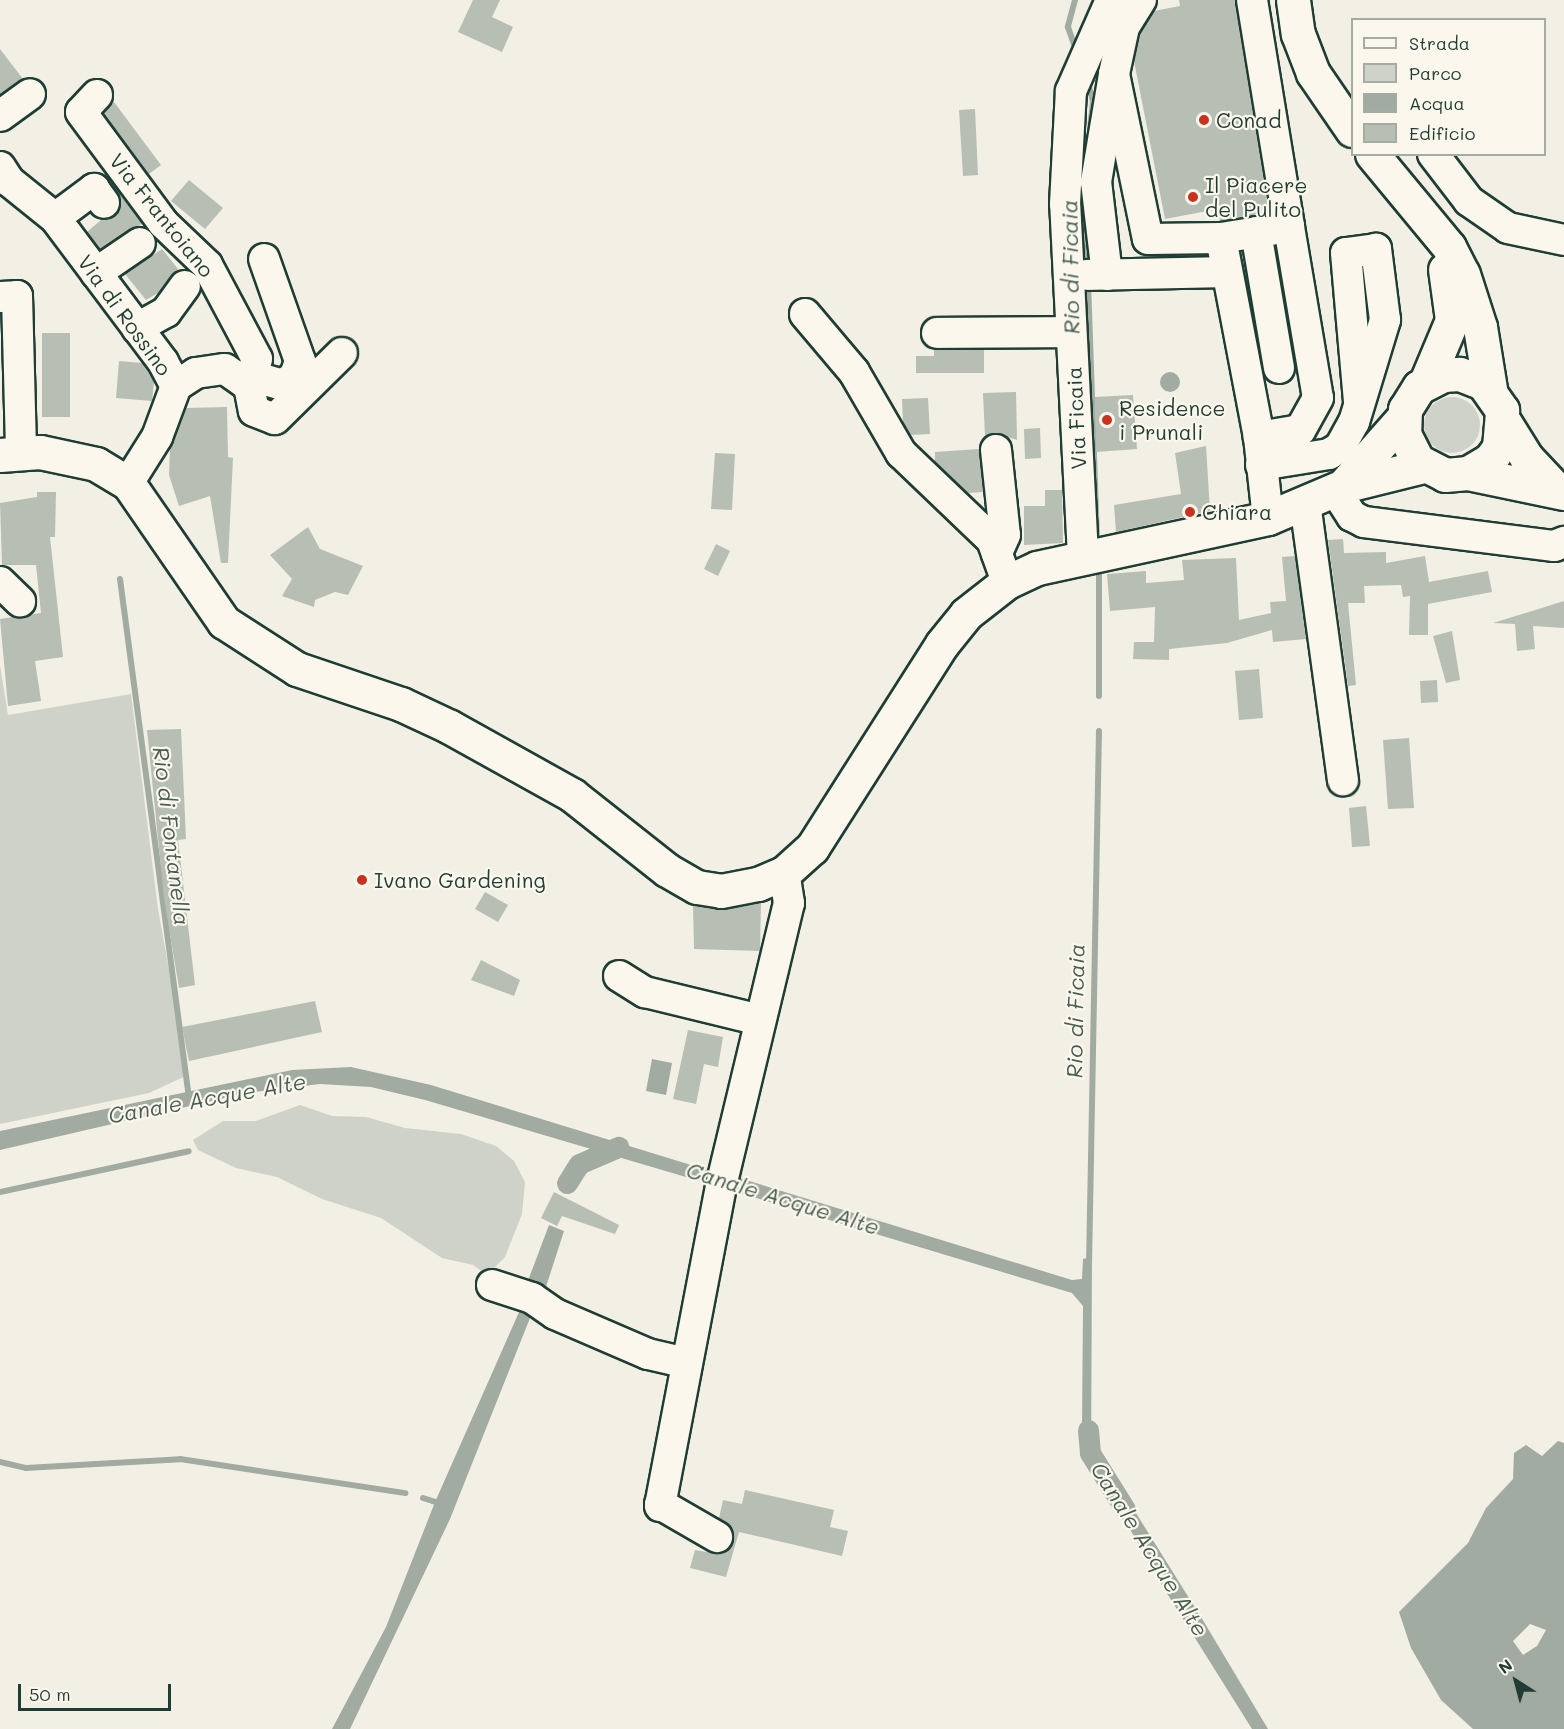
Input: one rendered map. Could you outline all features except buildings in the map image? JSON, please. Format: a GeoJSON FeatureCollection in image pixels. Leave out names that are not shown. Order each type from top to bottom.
{"type":"FeatureCollection","features":[{"type":"Feature","properties":{"kind":"main road"},"geometry":{"type":"LineString","coordinates":[[1293,0],[1298,34],[1313,73],[1351,127]]}},
{"type":"Feature","properties":{"kind":"main road"},"geometry":{"type":"LineString","coordinates":[[1374,156],[1430,224],[1463,274],[1480,327],[1490,389],[1505,423],[1526,457],[1561,492]]}},
{"type":"Feature","properties":{"kind":"main road"},"geometry":{"type":"LineString","coordinates":[[1430,224],[1447,274],[1452,320],[1426,382],[1408,401],[1403,418],[1406,441],[1423,466],[1445,475],[1468,473],[1561,492]]}},
{"type":"Feature","properties":{"kind":"main road"},"geometry":{"type":"LineString","coordinates":[[1426,382],[1460,374],[1490,389]]}},
{"type":"Feature","properties":{"kind":"main road"},"geometry":{"type":"LineString","coordinates":[[10,454],[40,452],[96,464],[128,483],[224,622],[297,669],[392,701],[450,727],[572,795],[668,870],[697,887],[721,891],[758,884],[784,873],[812,848],[835,818],[942,645],[1002,568],[1037,568],[1083,556],[1268,518],[1308,515],[1339,488],[1403,418]]}},
{"type":"Feature","properties":{"kind":"main road"},"geometry":{"type":"LineString","coordinates":[[1468,473],[1495,454],[1505,423]]}},
{"type":"Feature","properties":{"kind":"main road"},"geometry":{"type":"LineString","coordinates":[[1339,488],[1423,466]]}},
{"type":"Feature","properties":{"kind":"street","name":"Via Ficaia"},"geometry":{"type":"LineString","coordinates":[[1083,556],[1065,204],[1071,90],[1111,0]]}},
{"type":"Feature","properties":{"kind":"street"},"geometry":{"type":"LineString","coordinates":[[1107,275],[1096,182],[1124,27],[1141,0]]}},
{"type":"Feature","properties":{"kind":"street"},"geometry":{"type":"LineString","coordinates":[[1252,0],[1318,398],[1307,423],[1300,430],[1260,451]]}},
{"type":"Feature","properties":{"kind":"street"},"geometry":{"type":"LineString","coordinates":[[1114,74],[1148,239],[1221,238],[1289,227]]}},
{"type":"Feature","properties":{"kind":"street"},"geometry":{"type":"LineString","coordinates":[[0,116],[30,94]]}},
{"type":"Feature","properties":{"kind":"street","name":"Via Frantoiano"},"geometry":{"type":"LineString","coordinates":[[89,104],[164,223],[207,265],[257,359],[252,381],[254,411],[275,419],[342,353]]}},
{"type":"Feature","properties":{"kind":"street"},"geometry":{"type":"LineString","coordinates":[[1434,156],[1469,201],[1508,228],[1564,240]]}},
{"type":"Feature","properties":{"kind":"street","name":"Via di Rossino"},"geometry":{"type":"LineString","coordinates":[[0,167],[9,181],[55,218],[137,328],[176,386],[157,437],[128,483]]}},
{"type":"Feature","properties":{"kind":"street"},"geometry":{"type":"LineString","coordinates":[[55,218],[94,189],[104,203]]}},
{"type":"Feature","properties":{"kind":"street"},"geometry":{"type":"LineString","coordinates":[[1256,232],[1279,368]]}},
{"type":"Feature","properties":{"kind":"street"},"geometry":{"type":"LineString","coordinates":[[1221,238],[1247,373],[1268,518]]}},
{"type":"Feature","properties":{"kind":"street"},"geometry":{"type":"LineString","coordinates":[[96,273],[140,243]]}},
{"type":"Feature","properties":{"kind":"street"},"geometry":{"type":"LineString","coordinates":[[176,386],[196,373],[225,369],[252,381],[283,385],[296,376],[300,361],[264,259]]}},
{"type":"Feature","properties":{"kind":"street"},"geometry":{"type":"LineString","coordinates":[[1068,276],[1227,272]]}},
{"type":"Feature","properties":{"kind":"street"},"geometry":{"type":"LineString","coordinates":[[137,328],[166,312],[185,286]]}},
{"type":"Feature","properties":{"kind":"street"},"geometry":{"type":"LineString","coordinates":[[0,297],[17,296],[10,454]]}},
{"type":"Feature","properties":{"kind":"street"},"geometry":{"type":"LineString","coordinates":[[805,314],[855,372],[901,453],[992,540],[1002,568]]}},
{"type":"Feature","properties":{"kind":"street"},"geometry":{"type":"LineString","coordinates":[[937,333],[1071,332]]}},
{"type":"Feature","properties":{"kind":"street"},"geometry":{"type":"LineString","coordinates":[[1247,373],[1312,362]]}},
{"type":"Feature","properties":{"kind":"street"},"geometry":{"type":"LineString","coordinates":[[1260,451],[1340,447],[1359,403]]}},
{"type":"Feature","properties":{"kind":"street"},"geometry":{"type":"LineString","coordinates":[[128,483],[148,410]]}},
{"type":"Feature","properties":{"kind":"street"},"geometry":{"type":"LineString","coordinates":[[996,450],[1005,536],[1002,568]]}},
{"type":"Feature","properties":{"kind":"street"},"geometry":{"type":"LineString","coordinates":[[1339,488],[1352,516],[1364,522]]}},
{"type":"Feature","properties":{"kind":"street"},"geometry":{"type":"LineString","coordinates":[[1343,780],[1308,515],[1554,546],[1564,542]]}},
{"type":"Feature","properties":{"kind":"street"},"geometry":{"type":"LineString","coordinates":[[717,1537],[660,1505],[723,1180],[789,903],[784,873]]}},
{"type":"Feature","properties":{"kind":"street"},"geometry":{"type":"LineString","coordinates":[[619,976],[645,992],[760,1020]]}},
{"type":"Feature","properties":{"kind":"street"},"geometry":{"type":"LineString","coordinates":[[492,1285],[532,1298],[555,1314],[648,1354],[687,1363]]}},
{"type":"Feature","properties":{"kind":"green space"},"geometry":{"type":"Polygon","coordinates":[[[1452,397],[1463,399],[1472,405],[1478,414],[1480,425],[1478,436],[1472,445],[1463,451],[1452,453],[1441,451],[1432,445],[1426,436],[1424,425],[1426,414],[1432,405],[1441,399],[1452,397]]]}},
{"type":"Feature","properties":{"kind":"green space"},"geometry":{"type":"Polygon","coordinates":[[[0,665],[8,715],[131,694],[158,909],[188,1075],[149,1093],[0,1124],[0,665]]]}},
{"type":"Feature","properties":{"kind":"green space"},"geometry":{"type":"Polygon","coordinates":[[[300,1105],[332,1116],[366,1117],[405,1128],[461,1134],[496,1146],[514,1161],[525,1182],[522,1214],[505,1257],[487,1275],[473,1265],[442,1258],[381,1218],[322,1199],[277,1177],[236,1168],[198,1150],[193,1140],[223,1121],[256,1121],[300,1105]]]}},
{"type":"Feature","properties":{"kind":"water"},"geometry":{"type":"Polygon","coordinates":[[[1170,372],[1177,375],[1180,382],[1177,389],[1170,392],[1163,389],[1160,382],[1163,375],[1170,372]]]}},
{"type":"Feature","properties":{"kind":"water"},"geometry":{"type":"Polygon","coordinates":[[[652,1059],[672,1063],[666,1095],[646,1091],[652,1059]]]}},
{"type":"Feature","properties":{"kind":"water"},"geometry":{"type":"Polygon","coordinates":[[[351,1067],[431,1085],[717,1173],[713,1185],[425,1100],[371,1087],[320,1084],[246,1093],[0,1150],[0,1131],[292,1070],[351,1067]]]}},
{"type":"Feature","properties":{"kind":"water"},"geometry":{"type":"Polygon","coordinates":[[[733,1176],[1072,1280],[1082,1279],[1083,1259],[1092,1257],[1091,1468],[1082,1427],[1083,1306],[1072,1293],[730,1190],[733,1176]]]}},
{"type":"Feature","properties":{"kind":"water"},"geometry":{"type":"Polygon","coordinates":[[[549,1225],[564,1231],[543,1296],[526,1286],[549,1225]]]}},
{"type":"Feature","properties":{"kind":"water"},"geometry":{"type":"Polygon","coordinates":[[[523,1303],[534,1308],[450,1519],[350,1729],[332,1729],[386,1627],[435,1502],[523,1303]]]}},
{"type":"Feature","properties":{"kind":"water"},"geometry":{"type":"Polygon","coordinates":[[[1558,1441],[1564,1443],[1564,1729],[1473,1729],[1441,1700],[1411,1648],[1399,1612],[1468,1543],[1486,1508],[1513,1479],[1514,1453],[1526,1445],[1542,1456],[1558,1441]],[[1530,1624],[1513,1641],[1523,1655],[1537,1646],[1546,1630],[1530,1624]]]}},
{"type":"Feature","properties":{"kind":"water"},"geometry":{"type":"Polygon","coordinates":[[[1111,1473],[1268,1729],[1252,1729],[1163,1587],[1108,1491],[1111,1473]]]}},
{"type":"Feature","properties":{"kind":"waterway","name":"Rio di Ficaia"},"geometry":{"type":"LineString","coordinates":[[1075,0],[1068,27],[1077,53]]}},
{"type":"Feature","properties":{"kind":"waterway","name":"Rio di Ficaia"},"geometry":{"type":"LineString","coordinates":[[1087,80],[1093,101],[1090,128]]}},
{"type":"Feature","properties":{"kind":"waterway","name":"Rio di Ficaia"},"geometry":{"type":"LineString","coordinates":[[1086,219],[1087,266]]}},
{"type":"Feature","properties":{"kind":"waterway","name":"Rio di Ficaia"},"geometry":{"type":"LineString","coordinates":[[1088,282],[1097,538]]}},
{"type":"Feature","properties":{"kind":"waterway","name":"Rio di Ficaia"},"geometry":{"type":"LineString","coordinates":[[1099,569],[1099,696]]}},
{"type":"Feature","properties":{"kind":"waterway","name":"Rio di Fontanella"},"geometry":{"type":"LineString","coordinates":[[120,579],[189,1098]]}},
{"type":"Feature","properties":{"kind":"waterway","name":"Rio di Ficaia"},"geometry":{"type":"LineString","coordinates":[[1089,1265],[1099,731]]}},
{"type":"Feature","properties":{"kind":"waterway"},"geometry":{"type":"LineString","coordinates":[[567,1183],[579,1164],[618,1147]]}},
{"type":"Feature","properties":{"kind":"waterway"},"geometry":{"type":"LineString","coordinates":[[0,1192],[189,1151]]}},
{"type":"Feature","properties":{"kind":"waterway","name":"Canale Acque Alte"},"geometry":{"type":"LineString","coordinates":[[1088,1430],[1090,1453],[1125,1509]]}},
{"type":"Feature","properties":{"kind":"waterway"},"geometry":{"type":"LineString","coordinates":[[0,1462],[26,1468],[180,1459],[405,1493]]}},
{"type":"Feature","properties":{"kind":"waterway"},"geometry":{"type":"LineString","coordinates":[[423,1498],[435,1502]]}},
{"type":"Feature","properties":{"kind":"place","name":"Conad"},"geometry":{"type":"Point","coordinates":[1204,120]}},
{"type":"Feature","properties":{"kind":"place","name":"Il Piacere del Pulito"},"geometry":{"type":"Point","coordinates":[1193,197]}},
{"type":"Feature","properties":{"kind":"place","name":"Residence i Prunali"},"geometry":{"type":"Point","coordinates":[1107,420]}},
{"type":"Feature","properties":{"kind":"place","name":"Chiara"},"geometry":{"type":"Point","coordinates":[1190,512]}},
{"type":"Feature","properties":{"kind":"place","name":"Ivano Gardening"},"geometry":{"type":"Point","coordinates":[362,880]}}]}
